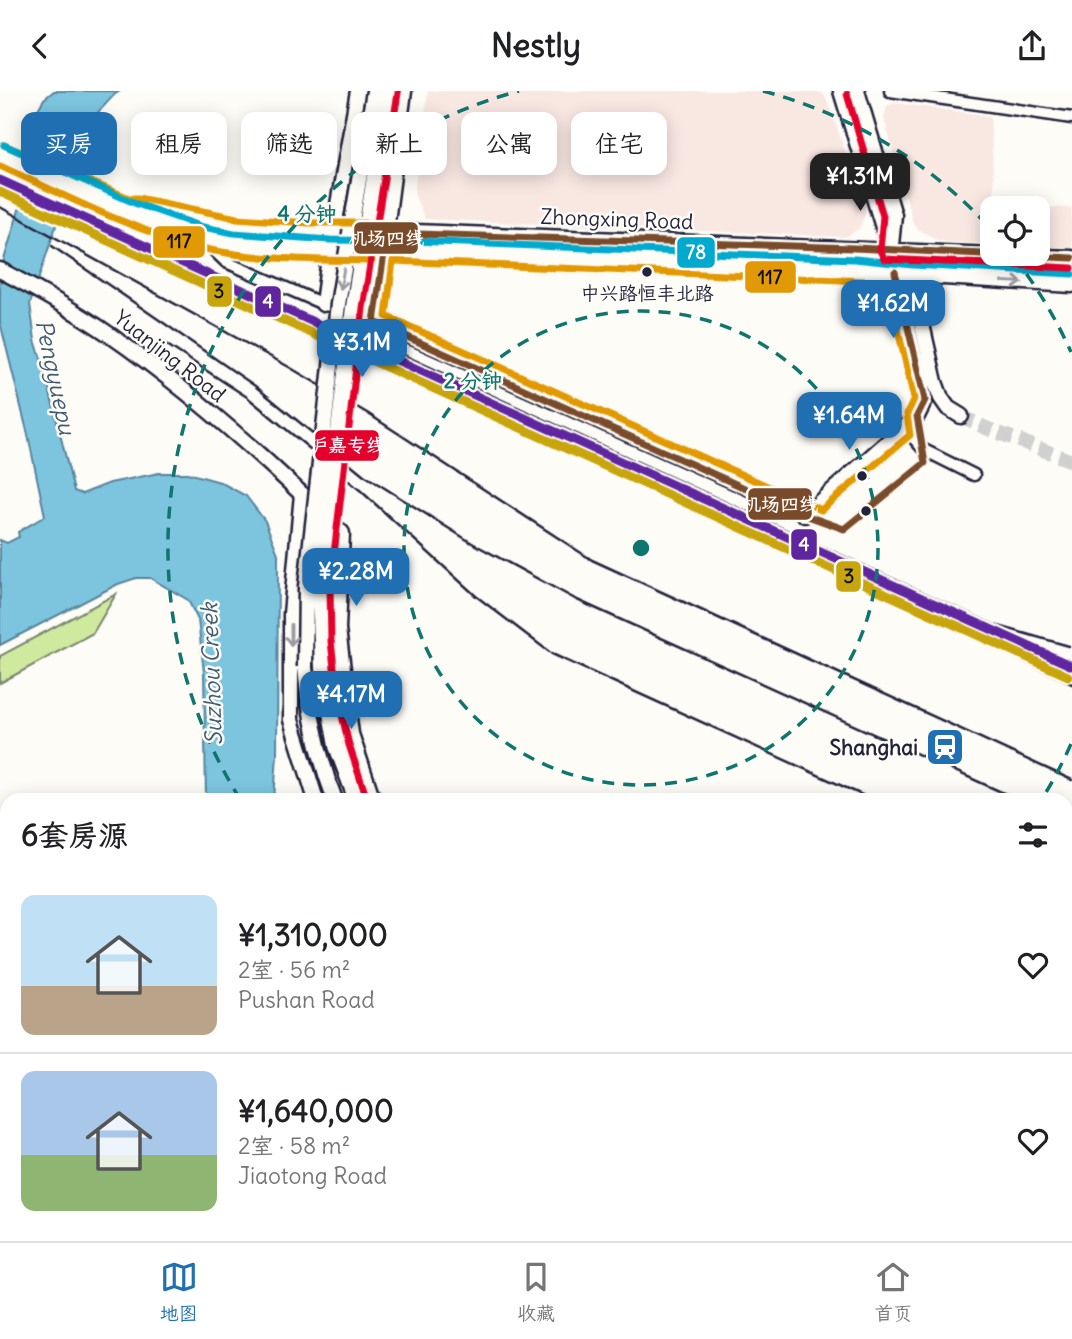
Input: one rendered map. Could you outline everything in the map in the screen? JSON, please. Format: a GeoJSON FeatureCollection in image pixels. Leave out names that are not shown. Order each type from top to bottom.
{"type":"FeatureCollection","features":[{"type":"Feature","properties":{"kind":"main road"},"geometry":{"type":"LineString","coordinates":[[323,304],[358,91]]}},
{"type":"Feature","properties":{"kind":"main road"},"geometry":{"type":"LineString","coordinates":[[333,793],[318,751],[308,693],[306,586],[338,304],[374,91]]}},
{"type":"Feature","properties":{"kind":"main road"},"geometry":{"type":"LineString","coordinates":[[353,793],[336,746],[325,694],[319,627],[319,587],[353,307],[388,91]]}},
{"type":"Feature","properties":{"kind":"main road"},"geometry":{"type":"LineString","coordinates":[[374,322],[404,91]]}},
{"type":"Feature","properties":{"kind":"main road"},"geometry":{"type":"LineString","coordinates":[[804,515],[916,416],[925,400],[890,250],[841,91]]}},
{"type":"Feature","properties":{"kind":"main road"},"geometry":{"type":"LineString","coordinates":[[857,91],[894,215],[890,250]]}},
{"type":"Feature","properties":{"kind":"main road"},"geometry":{"type":"LineString","coordinates":[[0,155],[127,209],[133,214],[201,230]]}},
{"type":"Feature","properties":{"kind":"main road","name":"Zhongxing Road"},"geometry":{"type":"LineString","coordinates":[[201,230],[236,228],[1072,258]]}},
{"type":"Feature","properties":{"kind":"main road","name":"Zhongxing Road"},"geometry":{"type":"LineString","coordinates":[[201,230],[233,243],[330,250],[384,250],[895,272],[1072,285]]}},
{"type":"Feature","properties":{"kind":"main road","name":"Yuanjing Road"},"geometry":{"type":"LineString","coordinates":[[0,270],[98,327],[148,362],[252,448],[341,533],[338,629],[351,734],[371,793]]}},
{"type":"Feature","properties":{"kind":"main road"},"geometry":{"type":"LineString","coordinates":[[895,272],[916,298],[941,398],[948,408],[961,416]]}},
{"type":"Feature","properties":{"kind":"main road"},"geometry":{"type":"LineString","coordinates":[[302,493],[290,614],[290,720],[314,793]]}},
{"type":"Feature","properties":{"kind":"street"},"geometry":{"type":"LineString","coordinates":[[890,91],[1072,118]]}},
{"type":"Feature","properties":{"kind":"street"},"geometry":{"type":"LineString","coordinates":[[201,230],[226,262],[323,304],[374,322],[804,515]]}},
{"type":"Feature","properties":{"kind":"street"},"geometry":{"type":"LineString","coordinates":[[904,427],[924,450],[974,474]]}},
{"type":"Feature","properties":{"kind":"shaded area"},"geometry":{"type":"Polygon","coordinates":[[[428,91],[817,91],[824,95],[829,105],[866,211],[859,229],[845,237],[425,219],[414,194],[417,175],[447,175],[447,112],[425,112],[428,91]]]}},
{"type":"Feature","properties":{"kind":"shaded area"},"geometry":{"type":"Polygon","coordinates":[[[895,103],[990,116],[994,196],[980,196],[980,243],[937,240],[919,230],[913,223],[884,118],[887,106],[895,103]]]}},
{"type":"Feature","properties":{"kind":"shaded area"},"geometry":{"type":"Polygon","coordinates":[[[1050,207],[1072,208],[1072,248],[1050,247],[1050,207]]]}},
{"type":"Feature","properties":{"kind":"green space"},"geometry":{"type":"Polygon","coordinates":[[[116,594],[93,633],[0,683],[0,656],[116,594]]]}},
{"type":"Feature","properties":{"kind":"water"},"geometry":{"type":"Polygon","coordinates":[[[54,91],[120,91],[98,112],[37,111],[44,99],[54,91]]]}},
{"type":"Feature","properties":{"kind":"water","name":"Suzhou Creek"},"geometry":{"type":"Polygon","coordinates":[[[29,175],[73,175],[30,304],[35,340],[74,491],[82,494],[110,483],[159,473],[188,473],[220,482],[246,496],[265,521],[278,554],[274,793],[206,793],[204,673],[198,620],[188,600],[150,578],[136,578],[118,584],[0,645],[0,540],[7,543],[19,537],[18,532],[45,516],[0,322],[0,273],[29,175]]]}},
{"type":"Feature","properties":{"kind":"tunnel"},"geometry":{"type":"LineString","coordinates":[[961,416],[1072,461]]}},
{"type":"Feature","properties":{"kind":"railway"},"geometry":{"type":"LineString","coordinates":[[0,195],[1072,684]]}},
{"type":"Feature","properties":{"kind":"railway"},"geometry":{"type":"LineString","coordinates":[[0,207],[367,413],[592,560],[1072,780]]}},
{"type":"Feature","properties":{"kind":"railway"},"geometry":{"type":"LineString","coordinates":[[52,246],[255,386],[364,475],[472,543],[575,599],[1004,793]]}},
{"type":"Feature","properties":{"kind":"railway"},"geometry":{"type":"LineString","coordinates":[[161,341],[247,397],[361,491],[476,596],[552,654],[858,793]]}},
{"type":"Feature","properties":{"kind":"railway"},"geometry":{"type":"LineString","coordinates":[[399,353],[995,625],[1069,646]]}},
{"type":"Feature","properties":{"kind":"metro line","name":"4"},"geometry":{"type":"LineString","coordinates":[[0,180],[1072,666]]}},
{"type":"Feature","properties":{"kind":"transit line","name":"沪嘉专线"},"geometry":{"type":"LineString","coordinates":[[365,793],[349,745],[337,694],[331,641],[330,588],[363,308],[398,93]]}},
{"type":"Feature","properties":{"kind":"transit line","name":"沪嘉专线"},"geometry":{"type":"LineString","coordinates":[[847,94],[883,216],[880,250],[884,259],[1072,268]]}},
{"type":"Feature","properties":{"kind":"transit line","name":"117"},"geometry":{"type":"LineString","coordinates":[[4,145],[129,198],[237,218],[309,223],[389,223],[397,229],[397,240]]}},
{"type":"Feature","properties":{"kind":"transit line","name":"78"},"geometry":{"type":"LineString","coordinates":[[4,145],[137,204],[203,227],[234,233],[330,240],[855,259],[1072,274]]}},
{"type":"Feature","properties":{"kind":"transit line","name":"117"},"geometry":{"type":"LineString","coordinates":[[0,166],[122,221],[197,247],[261,257],[372,261]]}},
{"type":"Feature","properties":{"kind":"transit line","name":"3"},"geometry":{"type":"LineString","coordinates":[[0,192],[1068,676]]}},
{"type":"Feature","properties":{"kind":"transit line","name":"机场四线"},"geometry":{"type":"LineString","coordinates":[[895,272],[925,400],[917,416],[925,463],[844,529],[805,515],[374,322],[387,233],[1072,258]]}},
{"type":"Feature","properties":{"kind":"transit line","name":"117"},"geometry":{"type":"LineString","coordinates":[[393,261],[887,282],[914,399],[907,414],[910,435],[821,510],[386,316],[393,261]]}},
{"type":"Feature","properties":{"kind":"place","name":"中兴路恒丰北路"},"geometry":{"type":"Point","coordinates":[647,272]}},
{"type":"Feature","properties":{"kind":"place","name":"Shanghai"},"geometry":{"type":"Point","coordinates":[945,747]}},
{"type":"Feature","properties":{"kind":"water label","name":"Pengyuepu"},"geometry":{"type":"Point","coordinates":[56,377]}}]}
